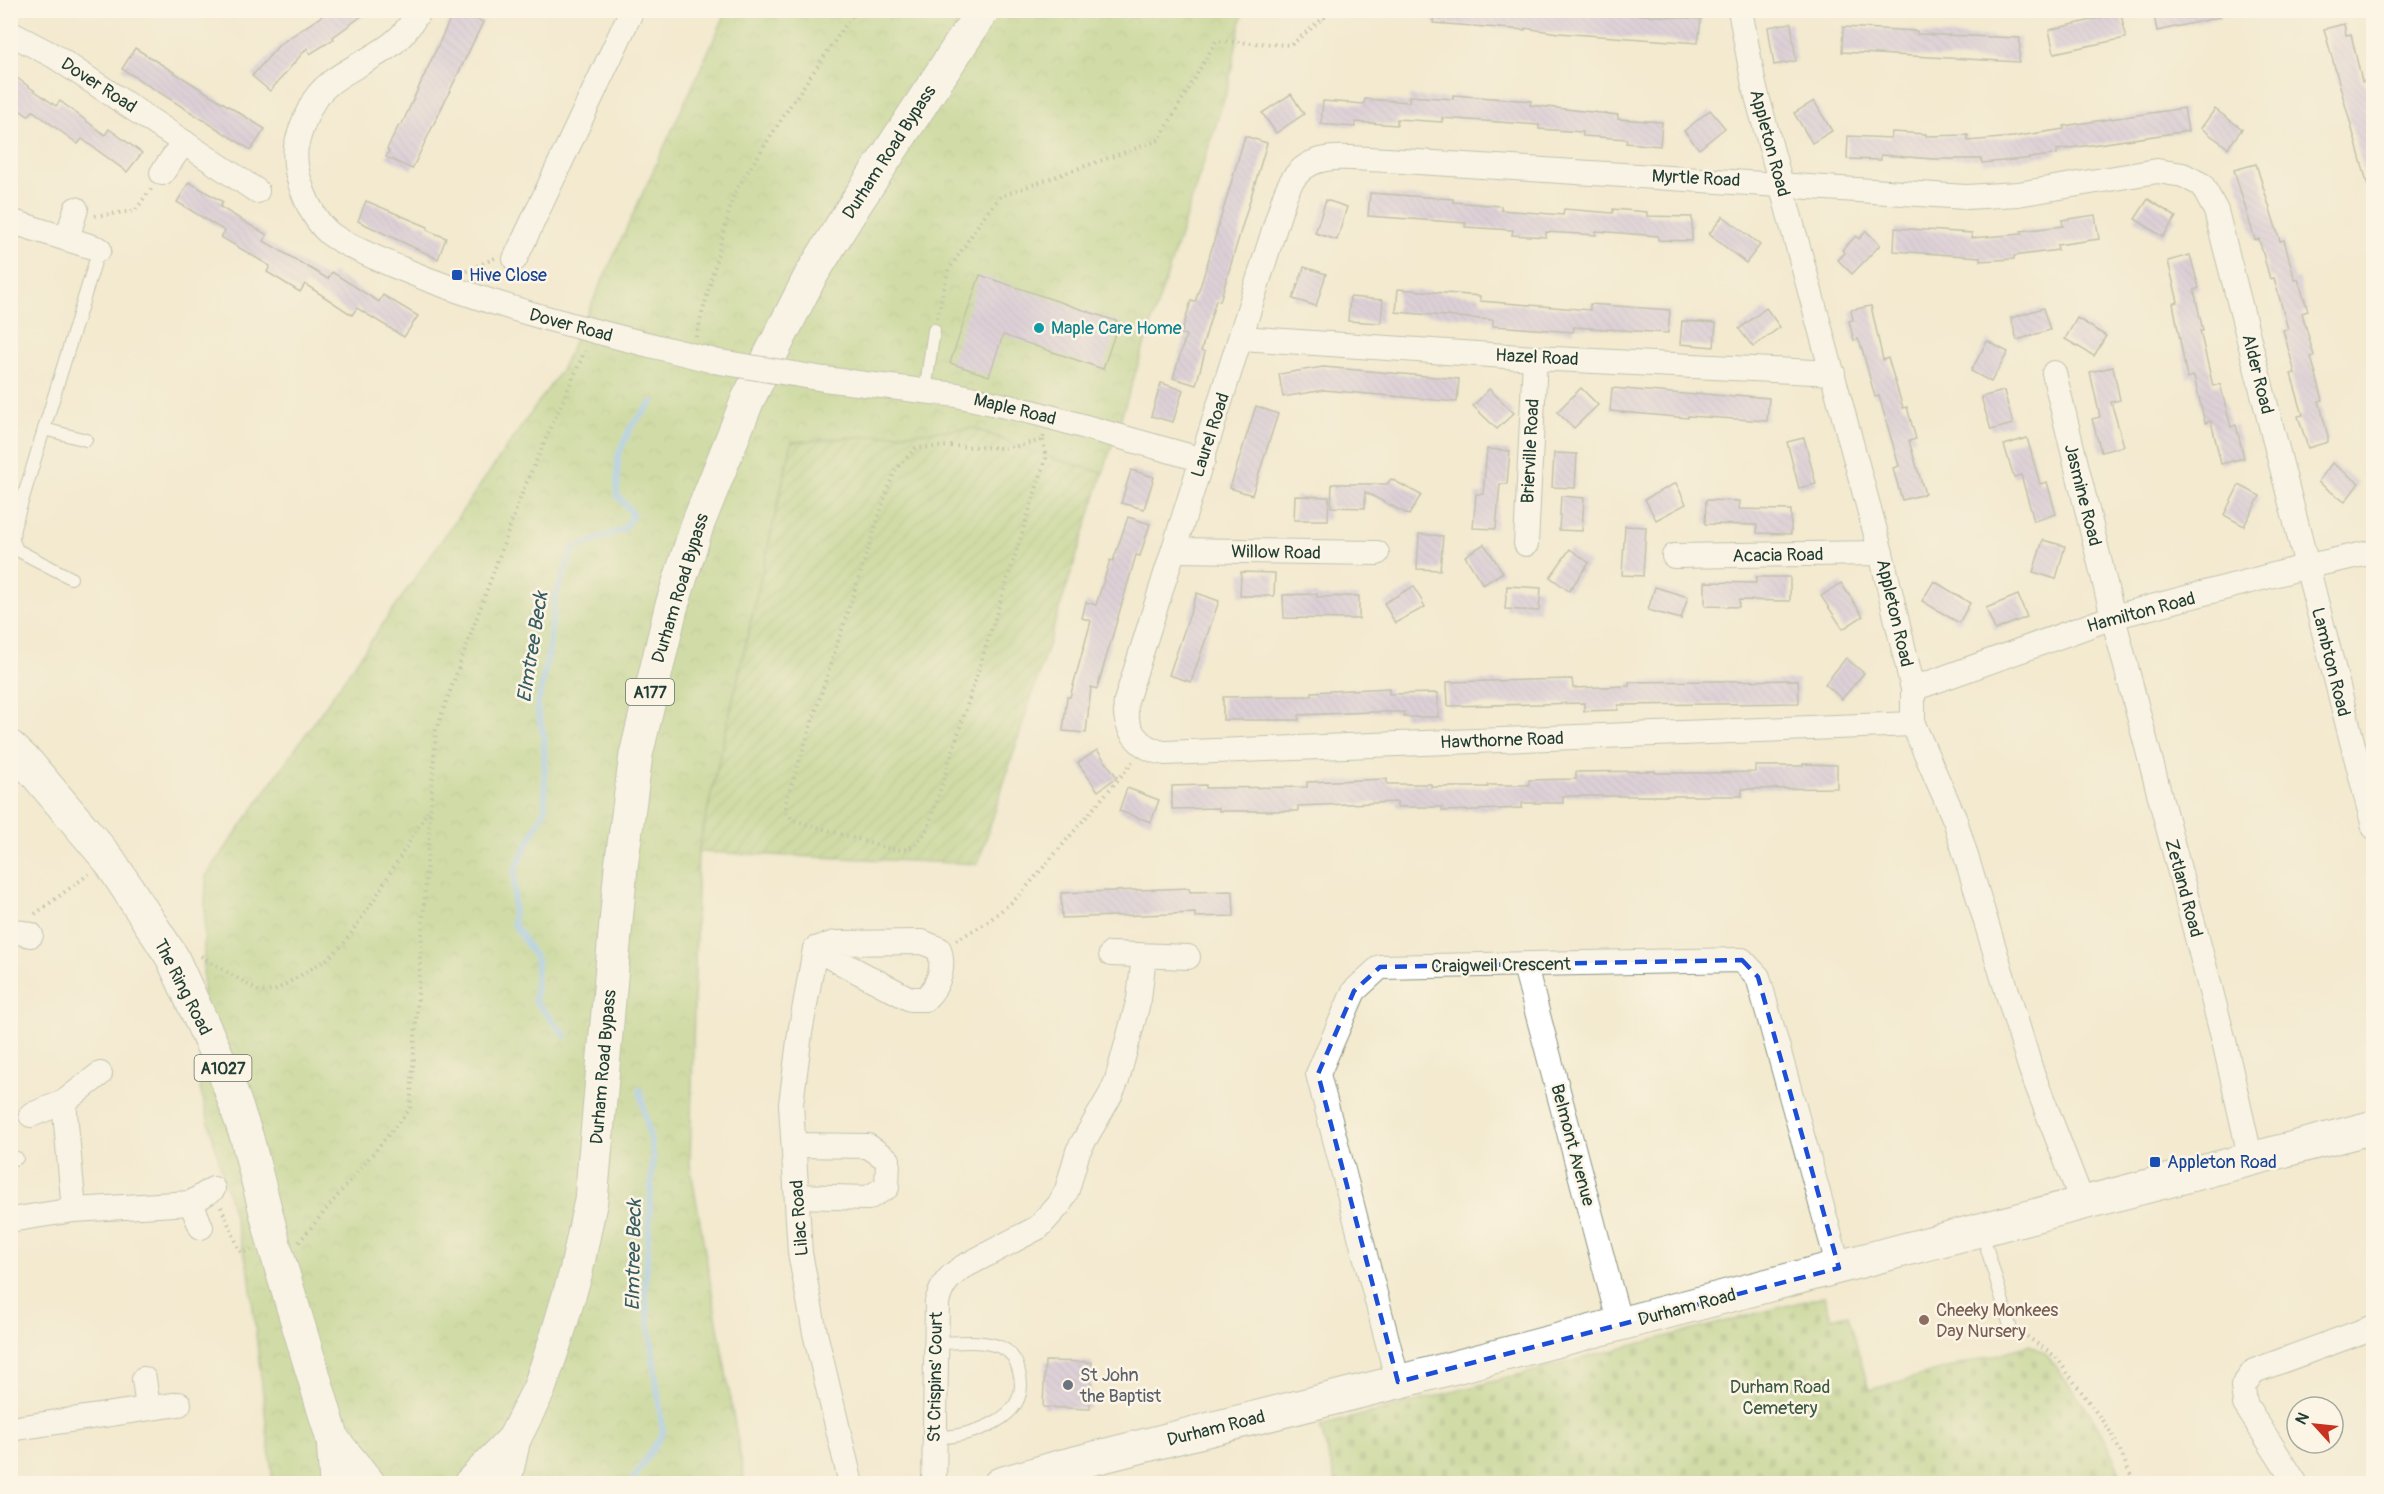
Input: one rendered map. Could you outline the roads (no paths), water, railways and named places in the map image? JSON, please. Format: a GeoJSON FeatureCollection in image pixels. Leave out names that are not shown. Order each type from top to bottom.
{"type":"FeatureCollection","features":[{"type":"Feature","properties":{"kind":"main road","name":"Durham Road Bypass"},"geometry":{"type":"LineString","coordinates":[[504,1484],[514,1439],[539,1389],[557,1336],[576,1272],[591,1200],[621,867],[636,755],[671,608],[697,526],[748,399],[810,277],[983,10]]}},
{"type":"Feature","properties":{"kind":"main road","name":"The Ring Road"},"geometry":{"type":"LineString","coordinates":[[10,747],[28,764],[109,860],[172,957],[224,1071],[247,1138],[274,1244],[333,1440],[336,1484]]}},
{"type":"Feature","properties":{"kind":"main road","name":"Durham Road"},"geometry":{"type":"LineString","coordinates":[[1000,1484],[1057,1476],[1398,1383],[2373,1127]]}},
{"type":"Feature","properties":{"kind":"main road","name":"Durham Road Bypass"},"geometry":{"type":"LineString","coordinates":[[470,1484],[514,1439]]}},
{"type":"Feature","properties":{"kind":"main road","name":"The Ring Road"},"geometry":{"type":"LineString","coordinates":[[333,1440],[369,1484]]}},
{"type":"Feature","properties":{"kind":"street","name":"Dover Road"},"geometry":{"type":"LineString","coordinates":[[420,10],[401,36],[378,54],[332,83],[310,106],[296,147],[299,177],[312,213],[329,234],[379,260],[452,290],[594,331],[703,358],[824,379]]}},
{"type":"Feature","properties":{"kind":"street"},"geometry":{"type":"LineString","coordinates":[[514,259],[632,10]]}},
{"type":"Feature","properties":{"kind":"street","name":"Appleton Road"},"geometry":{"type":"LineString","coordinates":[[1740,10],[1754,85],[1881,553],[1913,688],[1913,724],[1955,820],[2031,1070],[2083,1204]]}},
{"type":"Feature","properties":{"kind":"street","name":"Dover Road"},"geometry":{"type":"LineString","coordinates":[[10,33],[54,56],[257,191]]}},
{"type":"Feature","properties":{"kind":"street"},"geometry":{"type":"LineString","coordinates":[[162,173],[184,142]]}},
{"type":"Feature","properties":{"kind":"street","name":"Myrtle Road"},"geometry":{"type":"LineString","coordinates":[[1297,171],[1311,162],[1326,158],[1781,183],[1911,195],[1966,197],[2018,194],[2157,171],[2183,175],[2202,184]]}},
{"type":"Feature","properties":{"kind":"street","name":"Laurel Road"},"geometry":{"type":"LineString","coordinates":[[1145,747],[1129,728],[1125,713],[1126,701],[1285,195],[1297,171]]}},
{"type":"Feature","properties":{"kind":"street","name":"Alder Road"},"geometry":{"type":"LineString","coordinates":[[2202,184],[2216,211],[2308,566]]}},
{"type":"Feature","properties":{"kind":"street"},"geometry":{"type":"LineString","coordinates":[[10,221],[72,222],[99,249]]}},
{"type":"Feature","properties":{"kind":"street","name":"Hazel Road"},"geometry":{"type":"LineString","coordinates":[[1241,338],[1535,358],[1833,373]]}},
{"type":"Feature","properties":{"kind":"street","name":"Brierville Road"},"geometry":{"type":"LineString","coordinates":[[1526,544],[1535,358]]}},
{"type":"Feature","properties":{"kind":"street","name":"Jasmine Road"},"geometry":{"type":"LineString","coordinates":[[2054,373],[2113,617]]}},
{"type":"Feature","properties":{"kind":"street","name":"Maple Road"},"geometry":{"type":"LineString","coordinates":[[824,379],[957,395],[1050,417],[1203,460]]}},
{"type":"Feature","properties":{"kind":"street","name":"Willow Road"},"geometry":{"type":"LineString","coordinates":[[1175,550],[1377,554]]}},
{"type":"Feature","properties":{"kind":"street","name":"Hamilton Road"},"geometry":{"type":"LineString","coordinates":[[1913,688],[2113,617],[2308,566],[2373,552]]}},
{"type":"Feature","properties":{"kind":"street","name":"Acacia Road"},"geometry":{"type":"LineString","coordinates":[[1674,556],[1881,553]]}},
{"type":"Feature","properties":{"kind":"street","name":"Lambton Road"},"geometry":{"type":"LineString","coordinates":[[2308,566],[2373,827]]}},
{"type":"Feature","properties":{"kind":"street","name":"Zetland Road"},"geometry":{"type":"LineString","coordinates":[[2113,617],[2221,1029],[2251,1160]]}},
{"type":"Feature","properties":{"kind":"street","name":"Hawthorne Road"},"geometry":{"type":"LineString","coordinates":[[1145,747],[1165,753],[1913,724]]}},
{"type":"Feature","properties":{"kind":"street"},"geometry":{"type":"LineString","coordinates":[[922,942],[939,949],[943,961],[935,990],[925,999],[910,999],[814,949],[835,943],[922,942]]}},
{"type":"Feature","properties":{"kind":"street","name":"Lilac Road"},"geometry":{"type":"LineString","coordinates":[[814,949],[791,1104],[800,1253],[815,1333],[851,1484]]}},
{"type":"Feature","properties":{"kind":"street"},"geometry":{"type":"LineString","coordinates":[[1111,954],[1188,957]]}},
{"type":"Feature","properties":{"kind":"street","name":"St Crispins' Court"},"geometry":{"type":"LineString","coordinates":[[934,1484],[937,1302],[942,1286],[951,1275],[1039,1227],[1059,1205],[1067,1190],[1078,1151],[1117,1080],[1139,999],[1144,956]]}},
{"type":"Feature","properties":{"kind":"street","name":"Craigweil Crescent"},"geometry":{"type":"LineString","coordinates":[[1398,1383],[1318,1074],[1354,991],[1380,967],[1525,966],[1742,960],[1758,977],[1839,1268]]}},
{"type":"Feature","properties":{"kind":"street","name":"Belmont Avenue"},"geometry":{"type":"LineString","coordinates":[[1525,966],[1620,1325]]}},
{"type":"Feature","properties":{"kind":"street"},"geometry":{"type":"LineString","coordinates":[[31,1115],[64,1102],[100,1074]]}},
{"type":"Feature","properties":{"kind":"street"},"geometry":{"type":"LineString","coordinates":[[64,1102],[74,1210]]}},
{"type":"Feature","properties":{"kind":"street"},"geometry":{"type":"LineString","coordinates":[[795,1145],[868,1146],[888,1160],[887,1187],[868,1198],[797,1196]]}},
{"type":"Feature","properties":{"kind":"street"},"geometry":{"type":"LineString","coordinates":[[10,1220],[74,1210],[191,1203],[213,1190]]}},
{"type":"Feature","properties":{"kind":"street"},"geometry":{"type":"LineString","coordinates":[[191,1203],[201,1227]]}},
{"type":"Feature","properties":{"kind":"street"},"geometry":{"type":"LineString","coordinates":[[2296,1484],[2245,1404],[2243,1386],[2254,1371],[2373,1327]]}},
{"type":"Feature","properties":{"kind":"street"},"geometry":{"type":"LineString","coordinates":[[144,1379],[148,1407]]}},
{"type":"Feature","properties":{"kind":"street"},"geometry":{"type":"LineString","coordinates":[[10,1429],[179,1404]]}},
{"type":"Feature","properties":{"kind":"lane"},"geometry":{"type":"LineString","coordinates":[[71,578],[18,550],[13,541],[14,528],[99,249]]}},
{"type":"Feature","properties":{"kind":"lane"},"geometry":{"type":"LineString","coordinates":[[925,392],[934,330]]}},
{"type":"Feature","properties":{"kind":"lane"},"geometry":{"type":"LineString","coordinates":[[44,429],[86,440]]}},
{"type":"Feature","properties":{"kind":"lane"},"geometry":{"type":"LineString","coordinates":[[1981,1230],[2010,1326]]}},
{"type":"Feature","properties":{"kind":"lane"},"geometry":{"type":"LineString","coordinates":[[934,1438],[955,1437],[982,1430],[1002,1418],[1017,1401],[1022,1382],[1017,1362],[1003,1348],[985,1343],[936,1343]]}},
{"type":"Feature","properties":{"kind":"waterway","name":"Elmtree Beck"},"geometry":{"type":"LineString","coordinates":[[566,1036],[535,1001],[537,960],[513,923],[515,870],[545,809],[544,737],[537,708],[548,656],[555,597],[573,549],[624,529],[633,514],[617,495],[618,456],[631,426],[653,402]]}},
{"type":"Feature","properties":{"kind":"waterway","name":"Elmtree Beck"},"geometry":{"type":"LineString","coordinates":[[630,1484],[663,1433],[645,1292],[653,1154],[640,1090]]}},
{"type":"Feature","properties":{"kind":"place","name":"Hive Close"},"geometry":{"type":"Point","coordinates":[457,275]}},
{"type":"Feature","properties":{"kind":"place","name":"Maple Care Home"},"geometry":{"type":"Point","coordinates":[1039,328]}},
{"type":"Feature","properties":{"kind":"place","name":"Appleton Road"},"geometry":{"type":"Point","coordinates":[2155,1162]}},
{"type":"Feature","properties":{"kind":"place","name":"Cheeky Monkees Day Nursery"},"geometry":{"type":"Point","coordinates":[1924,1320]}},
{"type":"Feature","properties":{"kind":"place","name":"St John the Baptist"},"geometry":{"type":"Point","coordinates":[1068,1385]}},
{"type":"Feature","properties":{"kind":"park label","name":"Durham Road Cemetery"},"geometry":{"type":"Point","coordinates":[1780,1397]}}]}
